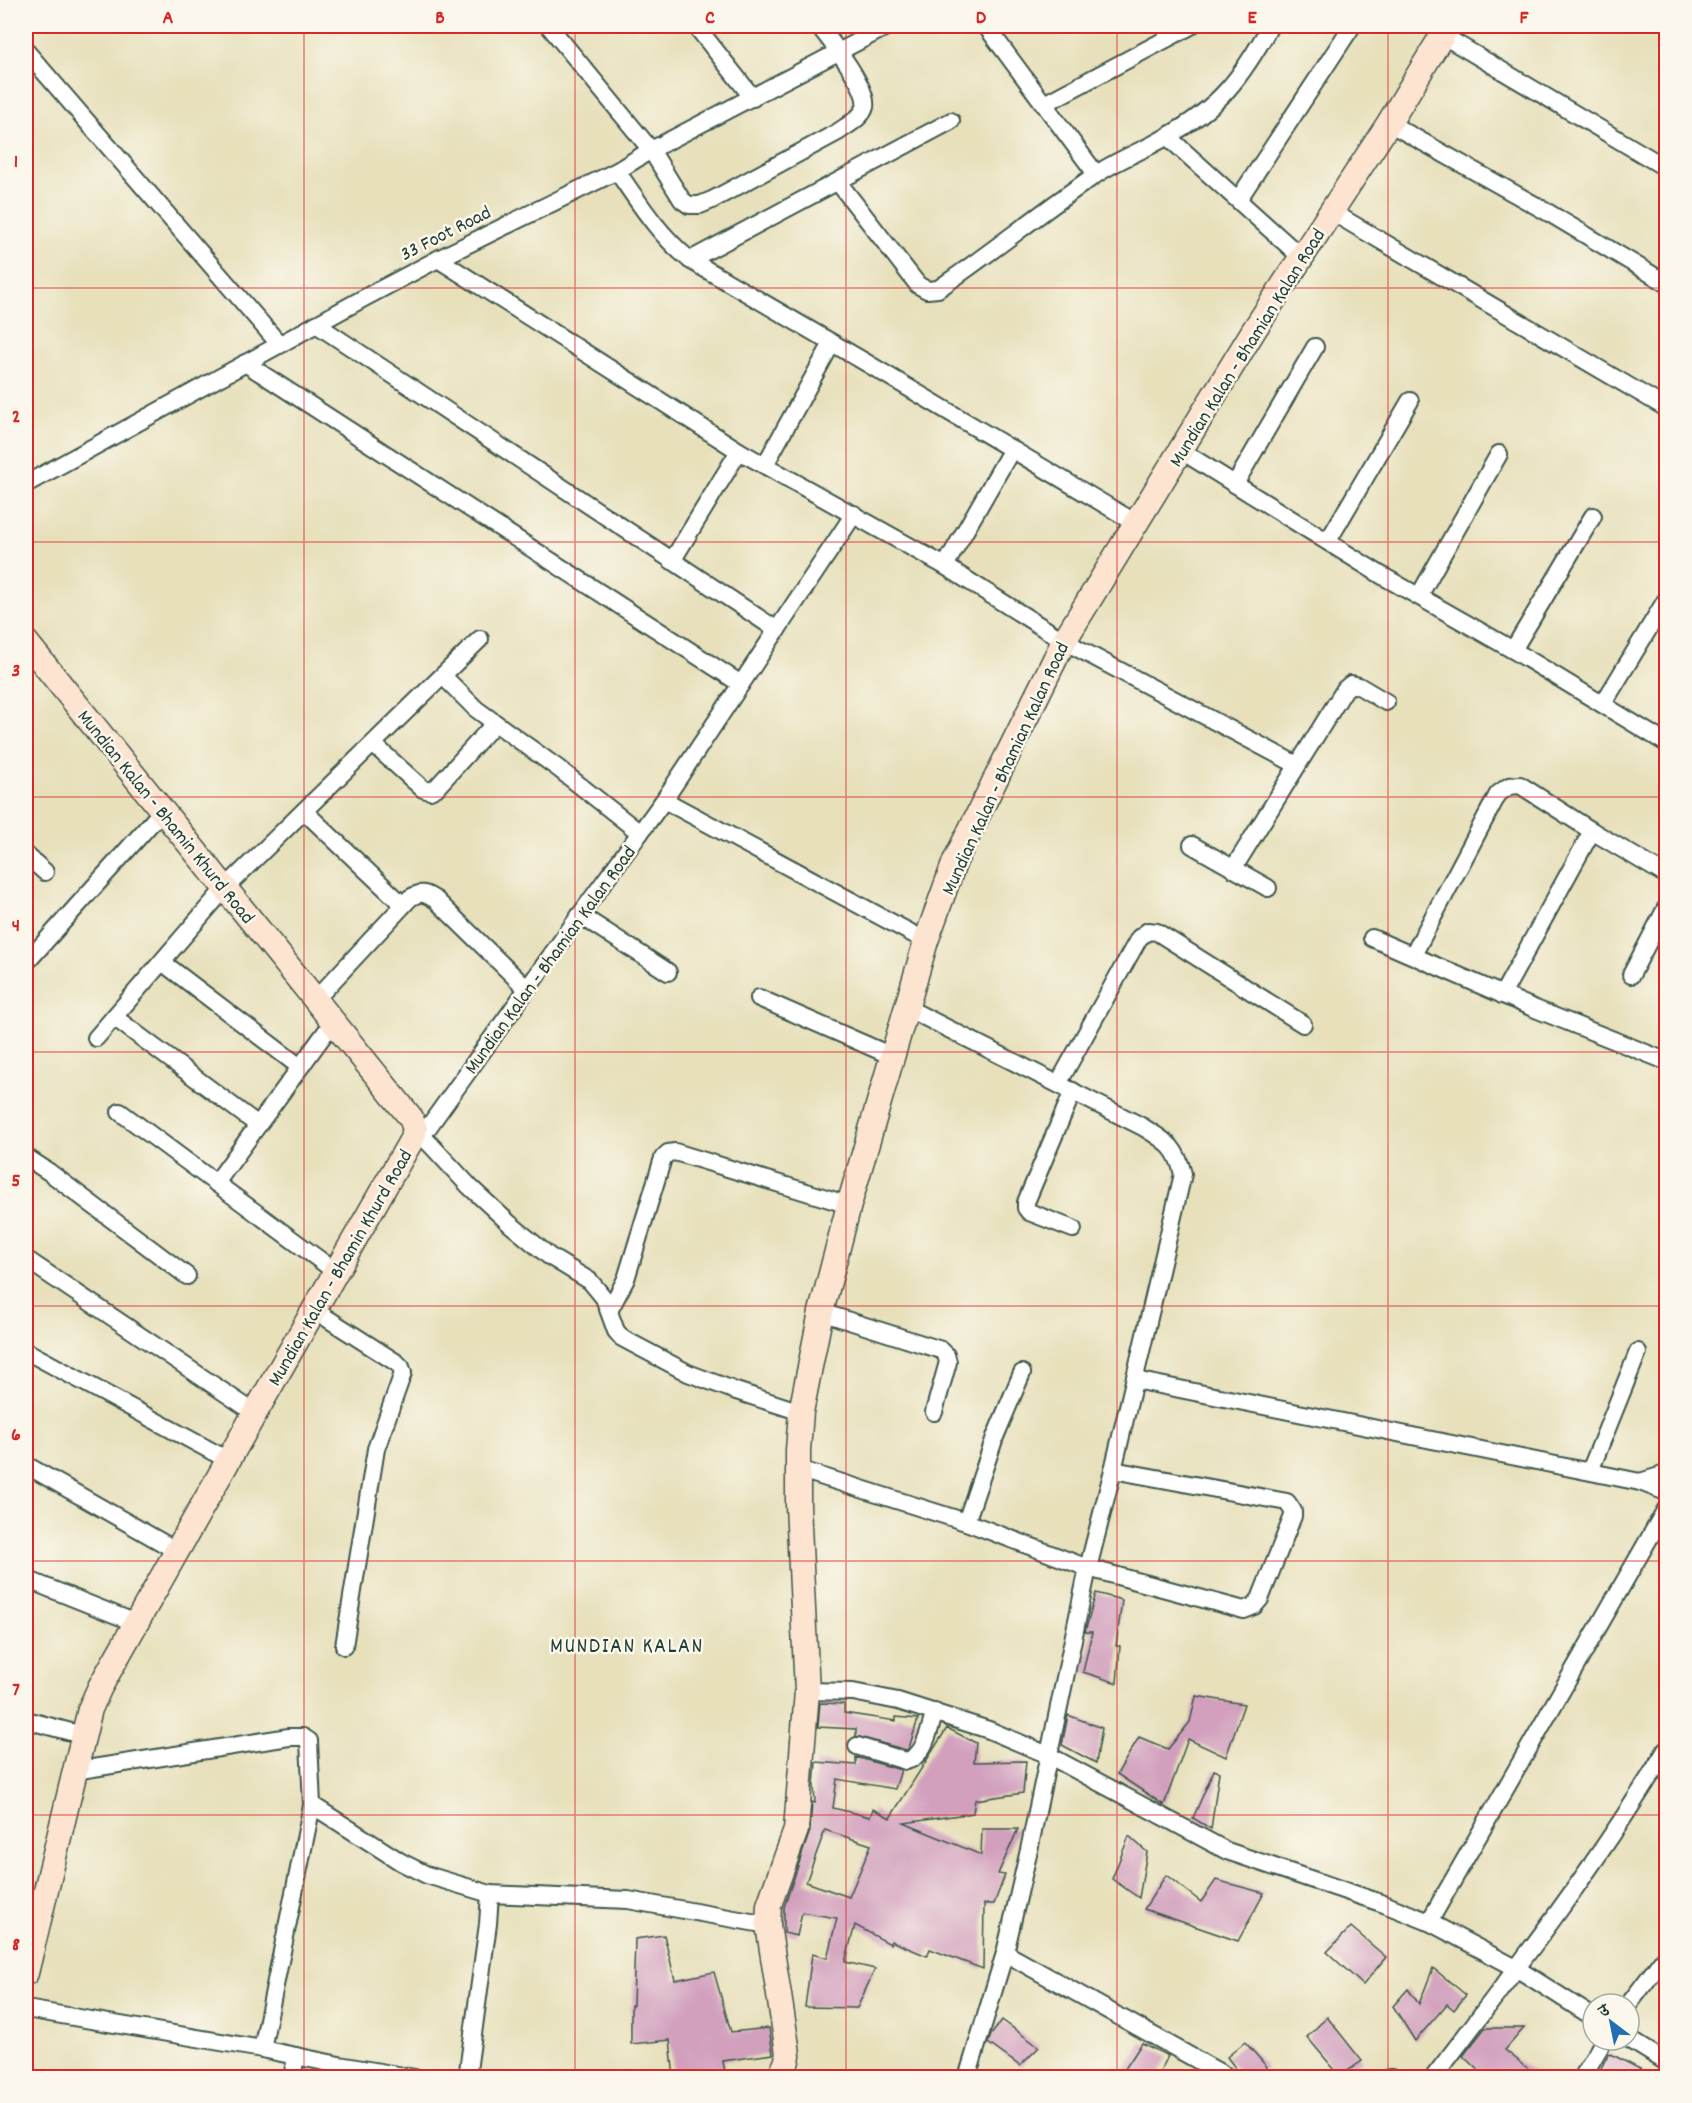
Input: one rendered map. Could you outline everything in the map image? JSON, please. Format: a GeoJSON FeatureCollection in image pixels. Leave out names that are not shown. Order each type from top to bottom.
{"type":"FeatureCollection","features":[{"type":"Feature","properties":{"kind":"street"},"geometry":{"type":"LineString","coordinates":[[549,26],[651,150],[682,200],[688,205],[700,205],[712,200],[857,119],[865,108],[864,94],[839,52],[819,26]]}},
{"type":"Feature","properties":{"kind":"street"},"geometry":{"type":"LineString","coordinates":[[696,26],[753,98]]}},
{"type":"Feature","properties":{"kind":"street","name":"33 Foot Road"},"geometry":{"type":"LineString","coordinates":[[27,482],[438,259],[617,171],[651,150],[888,26]]}},
{"type":"Feature","properties":{"kind":"street"},"geometry":{"type":"LineString","coordinates":[[986,26],[1096,174]]}},
{"type":"Feature","properties":{"kind":"street"},"geometry":{"type":"LineString","coordinates":[[1044,104],[1191,26]]}},
{"type":"Feature","properties":{"kind":"street"},"geometry":{"type":"LineString","coordinates":[[838,182],[918,285],[927,290],[938,289],[1096,174],[1168,137],[1199,116],[1229,90],[1251,61],[1270,26]]}},
{"type":"Feature","properties":{"kind":"street"},"geometry":{"type":"LineString","coordinates":[[1238,200],[1352,26]]}},
{"type":"Feature","properties":{"kind":"street"},"geometry":{"type":"LineString","coordinates":[[1445,30],[1666,168]]}},
{"type":"Feature","properties":{"kind":"street","name":"Mundian Kalan - Bhamian Kalan Road"},"geometry":{"type":"LineString","coordinates":[[778,2078],[788,2056],[768,1925],[769,1905],[796,1830],[807,1691],[798,1516],[801,1412],[821,1312],[849,1205],[926,941],[955,861],[1064,641],[1254,330],[1389,123],[1445,30]]}},
{"type":"Feature","properties":{"kind":"street"},"geometry":{"type":"LineString","coordinates":[[26,51],[280,345]]}},
{"type":"Feature","properties":{"kind":"street"},"geometry":{"type":"LineString","coordinates":[[690,260],[951,121]]}},
{"type":"Feature","properties":{"kind":"street"},"geometry":{"type":"LineString","coordinates":[[1389,123],[1528,201],[1666,283]]}},
{"type":"Feature","properties":{"kind":"street"},"geometry":{"type":"LineString","coordinates":[[1168,137],[1302,258]]}},
{"type":"Feature","properties":{"kind":"street"},"geometry":{"type":"LineString","coordinates":[[617,171],[656,226],[674,247],[690,260],[1136,524]]}},
{"type":"Feature","properties":{"kind":"street"},"geometry":{"type":"LineString","coordinates":[[1332,212],[1666,408]]}},
{"type":"Feature","properties":{"kind":"street"},"geometry":{"type":"LineString","coordinates":[[438,259],[739,451],[945,566],[1064,641],[1298,765]]}},
{"type":"Feature","properties":{"kind":"street"},"geometry":{"type":"LineString","coordinates":[[316,324],[777,630]]}},
{"type":"Feature","properties":{"kind":"street"},"geometry":{"type":"LineString","coordinates":[[765,465],[832,343]]}},
{"type":"Feature","properties":{"kind":"street"},"geometry":{"type":"LineString","coordinates":[[1235,484],[1315,347]]}},
{"type":"Feature","properties":{"kind":"street"},"geometry":{"type":"LineString","coordinates":[[245,363],[741,684]]}},
{"type":"Feature","properties":{"kind":"street"},"geometry":{"type":"LineString","coordinates":[[1328,541],[1410,401]]}},
{"type":"Feature","properties":{"kind":"street"},"geometry":{"type":"LineString","coordinates":[[945,566],[1012,449]]}},
{"type":"Feature","properties":{"kind":"street"},"geometry":{"type":"LineString","coordinates":[[1180,450],[1666,743]]}},
{"type":"Feature","properties":{"kind":"street"},"geometry":{"type":"LineString","coordinates":[[672,561],[739,451]]}},
{"type":"Feature","properties":{"kind":"street"},"geometry":{"type":"LineString","coordinates":[[1419,596],[1499,454]]}},
{"type":"Feature","properties":{"kind":"street","name":"Mundian Kalan - Bhamian Kalan Road"},"geometry":{"type":"LineString","coordinates":[[419,1132],[527,989],[664,800],[854,514]]}},
{"type":"Feature","properties":{"kind":"street"},"geometry":{"type":"LineString","coordinates":[[1513,650],[1593,516]]}},
{"type":"Feature","properties":{"kind":"street"},"geometry":{"type":"LineString","coordinates":[[1603,704],[1666,600]]}},
{"type":"Feature","properties":{"kind":"street"},"geometry":{"type":"LineString","coordinates":[[96,1038],[225,888],[480,639]]}},
{"type":"Feature","properties":{"kind":"street","name":"Mundian Kalan - Bhamin Khurd Road"},"geometry":{"type":"LineString","coordinates":[[26,642],[411,1118],[419,1132],[412,1139],[100,1687],[82,1735],[26,1973]]}},
{"type":"Feature","properties":{"kind":"street"},"geometry":{"type":"LineString","coordinates":[[443,676],[476,709],[559,769],[640,833]]}},
{"type":"Feature","properties":{"kind":"street"},"geometry":{"type":"LineString","coordinates":[[1233,869],[1345,689],[1351,684],[1359,686],[1386,702]]}},
{"type":"Feature","properties":{"kind":"street"},"geometry":{"type":"LineString","coordinates":[[373,744],[423,789],[430,791],[436,788],[495,723]]}},
{"type":"Feature","properties":{"kind":"street"},"geometry":{"type":"LineString","coordinates":[[1413,955],[1498,794],[1509,786],[1520,785],[1592,831],[1666,874]]}},
{"type":"Feature","properties":{"kind":"street"},"geometry":{"type":"LineString","coordinates":[[664,800],[926,941]]}},
{"type":"Feature","properties":{"kind":"street"},"geometry":{"type":"LineString","coordinates":[[29,953],[162,811]]}},
{"type":"Feature","properties":{"kind":"street"},"geometry":{"type":"LineString","coordinates":[[304,811],[403,905]]}},
{"type":"Feature","properties":{"kind":"street"},"geometry":{"type":"LineString","coordinates":[[1502,995],[1592,831]]}},
{"type":"Feature","properties":{"kind":"street"},"geometry":{"type":"LineString","coordinates":[[1192,845],[1268,888]]}},
{"type":"Feature","properties":{"kind":"street"},"geometry":{"type":"LineString","coordinates":[[26,855],[45,872]]}},
{"type":"Feature","properties":{"kind":"street"},"geometry":{"type":"LineString","coordinates":[[315,1000],[403,905],[418,893],[425,893],[435,900],[527,989]]}},
{"type":"Feature","properties":{"kind":"street"},"geometry":{"type":"LineString","coordinates":[[1631,975],[1666,908]]}},
{"type":"Feature","properties":{"kind":"street"},"geometry":{"type":"LineString","coordinates":[[579,915],[668,972]]}},
{"type":"Feature","properties":{"kind":"street"},"geometry":{"type":"LineString","coordinates":[[1058,1084],[1139,938],[1148,932],[1157,932],[1303,1024]]}},
{"type":"Feature","properties":{"kind":"street"},"geometry":{"type":"LineString","coordinates":[[1372,938],[1502,995],[1666,1061]]}},
{"type":"Feature","properties":{"kind":"street"},"geometry":{"type":"LineString","coordinates":[[162,962],[300,1067]]}},
{"type":"Feature","properties":{"kind":"street"},"geometry":{"type":"LineString","coordinates":[[759,998],[894,1057]]}},
{"type":"Feature","properties":{"kind":"street"},"geometry":{"type":"LineString","coordinates":[[907,1008],[1143,1127],[1164,1140],[1179,1156],[1183,1174],[1088,1568],[1005,1953],[967,2078]]}},
{"type":"Feature","properties":{"kind":"street"},"geometry":{"type":"LineString","coordinates":[[114,1017],[258,1125]]}},
{"type":"Feature","properties":{"kind":"street"},"geometry":{"type":"LineString","coordinates":[[216,1183],[333,1022]]}},
{"type":"Feature","properties":{"kind":"street"},"geometry":{"type":"LineString","coordinates":[[1073,1091],[1026,1202],[1029,1212],[1073,1229]]}},
{"type":"Feature","properties":{"kind":"street"},"geometry":{"type":"LineString","coordinates":[[120,1112],[336,1272]]}},
{"type":"Feature","properties":{"kind":"street"},"geometry":{"type":"LineString","coordinates":[[419,1132],[470,1187],[510,1224],[549,1256],[590,1281],[604,1298],[616,1331],[622,1338],[688,1373],[801,1412]]}},
{"type":"Feature","properties":{"kind":"street"},"geometry":{"type":"LineString","coordinates":[[609,1311],[626,1278],[663,1158],[668,1153],[675,1152],[849,1205]]}},
{"type":"Feature","properties":{"kind":"street"},"geometry":{"type":"LineString","coordinates":[[26,1157],[187,1276]]}},
{"type":"Feature","properties":{"kind":"street"},"geometry":{"type":"LineString","coordinates":[[26,1259],[255,1413]]}},
{"type":"Feature","properties":{"kind":"street"},"geometry":{"type":"LineString","coordinates":[[314,1310],[397,1363],[403,1374],[376,1449],[344,1646]]}},
{"type":"Feature","properties":{"kind":"street"},"geometry":{"type":"LineString","coordinates":[[821,1312],[940,1350],[946,1355],[948,1362],[934,1412]]}},
{"type":"Feature","properties":{"kind":"street"},"geometry":{"type":"LineString","coordinates":[[26,1351],[228,1460]]}},
{"type":"Feature","properties":{"kind":"street"},"geometry":{"type":"LineString","coordinates":[[1590,1471],[1638,1352]]}},
{"type":"Feature","properties":{"kind":"street"},"geometry":{"type":"LineString","coordinates":[[966,1522],[995,1437],[1022,1372]]}},
{"type":"Feature","properties":{"kind":"street"},"geometry":{"type":"LineString","coordinates":[[1135,1380],[1590,1471],[1640,1482],[1666,1492]]}},
{"type":"Feature","properties":{"kind":"street"},"geometry":{"type":"LineString","coordinates":[[26,1465],[177,1551]]}},
{"type":"Feature","properties":{"kind":"street"},"geometry":{"type":"LineString","coordinates":[[798,1469],[966,1522],[1088,1568],[1244,1610],[1254,1606],[1260,1599],[1293,1516],[1293,1510],[1287,1502],[1113,1470]]}},
{"type":"Feature","properties":{"kind":"street"},"geometry":{"type":"LineString","coordinates":[[1640,1482],[1666,1474]]}},
{"type":"Feature","properties":{"kind":"street"},"geometry":{"type":"LineString","coordinates":[[1430,1922],[1666,1509]]}},
{"type":"Feature","properties":{"kind":"street"},"geometry":{"type":"LineString","coordinates":[[26,1579],[136,1623]]}},
{"type":"Feature","properties":{"kind":"street"},"geometry":{"type":"LineString","coordinates":[[807,1691],[853,1692],[898,1701],[989,1731],[1048,1755],[1227,1851],[1430,1922],[1516,1968],[1581,2009]]}},
{"type":"Feature","properties":{"kind":"street"},"geometry":{"type":"LineString","coordinates":[[857,1746],[906,1761],[914,1760],[921,1752],[935,1712]]}},
{"type":"Feature","properties":{"kind":"street"},"geometry":{"type":"LineString","coordinates":[[26,1720],[82,1735]]}},
{"type":"Feature","properties":{"kind":"street"},"geometry":{"type":"LineString","coordinates":[[74,1771],[289,1737],[303,1737],[309,1741],[312,1804],[262,2049]]}},
{"type":"Feature","properties":{"kind":"street"},"geometry":{"type":"LineString","coordinates":[[1433,2078],[1564,1906],[1638,1797],[1666,1750]]}},
{"type":"Feature","properties":{"kind":"street"},"geometry":{"type":"LineString","coordinates":[[312,1804],[402,1862],[427,1875],[489,1894],[628,1900],[768,1925]]}},
{"type":"Feature","properties":{"kind":"street"},"geometry":{"type":"LineString","coordinates":[[466,2078],[488,1924],[489,1894]]}},
{"type":"Feature","properties":{"kind":"street"},"geometry":{"type":"LineString","coordinates":[[1005,1953],[1226,2076]]}},
{"type":"Feature","properties":{"kind":"street"},"geometry":{"type":"LineString","coordinates":[[1638,1992],[1666,1955]]}},
{"type":"Feature","properties":{"kind":"street"},"geometry":{"type":"LineString","coordinates":[[26,2009],[412,2077]]}},
{"type":"Feature","properties":{"kind":"street"},"geometry":{"type":"LineString","coordinates":[[1641,2046],[1666,2062]]}},
{"type":"Feature","properties":{"kind":"street"},"geometry":{"type":"LineString","coordinates":[[1582,2078],[1597,2052]]}},
{"type":"Feature","properties":{"kind":"street"},"geometry":{"type":"LineString","coordinates":[[292,2078],[296,2056]]}},
{"type":"Feature","properties":{"kind":"building"},"geometry":{"type":"Polygon","coordinates":[[[1096,1593],[1122,1600],[1116,1646],[1120,1646],[1117,1683],[1083,1672],[1092,1632],[1085,1632],[1096,1593]]]}},
{"type":"Feature","properties":{"kind":"building"},"geometry":{"type":"Polygon","coordinates":[[[1196,1696],[1244,1704],[1226,1757],[1188,1739],[1164,1805],[1117,1774],[1139,1737],[1168,1749],[1190,1722],[1196,1696]]]}},
{"type":"Feature","properties":{"kind":"building"},"geometry":{"type":"Polygon","coordinates":[[[820,1703],[844,1704],[844,1713],[896,1721],[896,1717],[918,1719],[909,1748],[906,1750],[856,1736],[856,1729],[818,1727],[820,1703]]]}},
{"type":"Feature","properties":{"kind":"building"},"geometry":{"type":"Polygon","coordinates":[[[1068,1715],[1102,1728],[1096,1763],[1062,1745],[1068,1715]]]}},
{"type":"Feature","properties":{"kind":"building"},"geometry":{"type":"Polygon","coordinates":[[[947,1728],[976,1743],[974,1762],[1026,1761],[1023,1793],[975,1800],[973,1813],[904,1823],[981,1855],[982,1829],[1018,1829],[998,1874],[1005,1875],[994,1904],[984,1904],[983,1969],[930,1949],[927,1956],[891,1941],[890,1944],[855,1925],[845,1962],[875,1969],[857,2008],[805,2007],[812,1954],[827,1958],[837,1918],[802,1912],[797,1936],[784,1933],[784,1907],[810,1831],[812,1802],[815,1803],[816,1762],[856,1765],[856,1757],[901,1770],[895,1789],[837,1779],[833,1808],[870,1817],[873,1809],[890,1818],[947,1728]],[[825,1830],[806,1882],[849,1897],[871,1845],[825,1830]]]}},
{"type":"Feature","properties":{"kind":"building"},"geometry":{"type":"Polygon","coordinates":[[[1214,1770],[1219,1772],[1211,1829],[1193,1818],[1214,1770]]]}},
{"type":"Feature","properties":{"kind":"building"},"geometry":{"type":"Polygon","coordinates":[[[1129,1836],[1147,1852],[1139,1898],[1112,1879],[1129,1836]]]}},
{"type":"Feature","properties":{"kind":"building"},"geometry":{"type":"Polygon","coordinates":[[[1166,1875],[1201,1902],[1216,1880],[1264,1893],[1238,1941],[1144,1909],[1166,1875]]]}},
{"type":"Feature","properties":{"kind":"building"},"geometry":{"type":"Polygon","coordinates":[[[1351,1927],[1386,1957],[1363,1985],[1327,1952],[1351,1927]]]}},
{"type":"Feature","properties":{"kind":"building"},"geometry":{"type":"Polygon","coordinates":[[[664,1935],[675,1980],[714,1972],[731,2032],[769,2028],[773,2054],[723,2061],[726,2078],[674,2078],[670,2040],[631,2044],[635,1939],[664,1935]]]}},
{"type":"Feature","properties":{"kind":"building"},"geometry":{"type":"Polygon","coordinates":[[[1433,1968],[1466,1995],[1454,2010],[1447,2004],[1415,2041],[1393,2006],[1408,1989],[1419,2004],[1433,1968]]]}},
{"type":"Feature","properties":{"kind":"building"},"geometry":{"type":"Polygon","coordinates":[[[1327,2017],[1362,2061],[1340,2076],[1307,2037],[1327,2017]]]}},
{"type":"Feature","properties":{"kind":"building"},"geometry":{"type":"Polygon","coordinates":[[[1002,2020],[1039,2047],[1020,2066],[988,2043],[1002,2020]]]}},
{"type":"Feature","properties":{"kind":"building"},"geometry":{"type":"Polygon","coordinates":[[[1485,2028],[1524,2028],[1505,2050],[1540,2078],[1486,2078],[1463,2056],[1485,2028]]]}},
{"type":"Feature","properties":{"kind":"building"},"geometry":{"type":"Polygon","coordinates":[[[1245,2042],[1267,2067],[1253,2078],[1243,2078],[1227,2057],[1245,2042]]]}},
{"type":"Feature","properties":{"kind":"building"},"geometry":{"type":"Polygon","coordinates":[[[1142,2043],[1168,2056],[1157,2078],[1119,2078],[1142,2043]]]}},
{"type":"Feature","properties":{"kind":"building"},"geometry":{"type":"Polygon","coordinates":[[[1609,2053],[1657,2078],[1596,2078],[1609,2053]]]}},
{"type":"Feature","properties":{"kind":"district","name":"MUNDIAN KALAN"},"geometry":{"type":"Point","coordinates":[627,1644]}}]}
